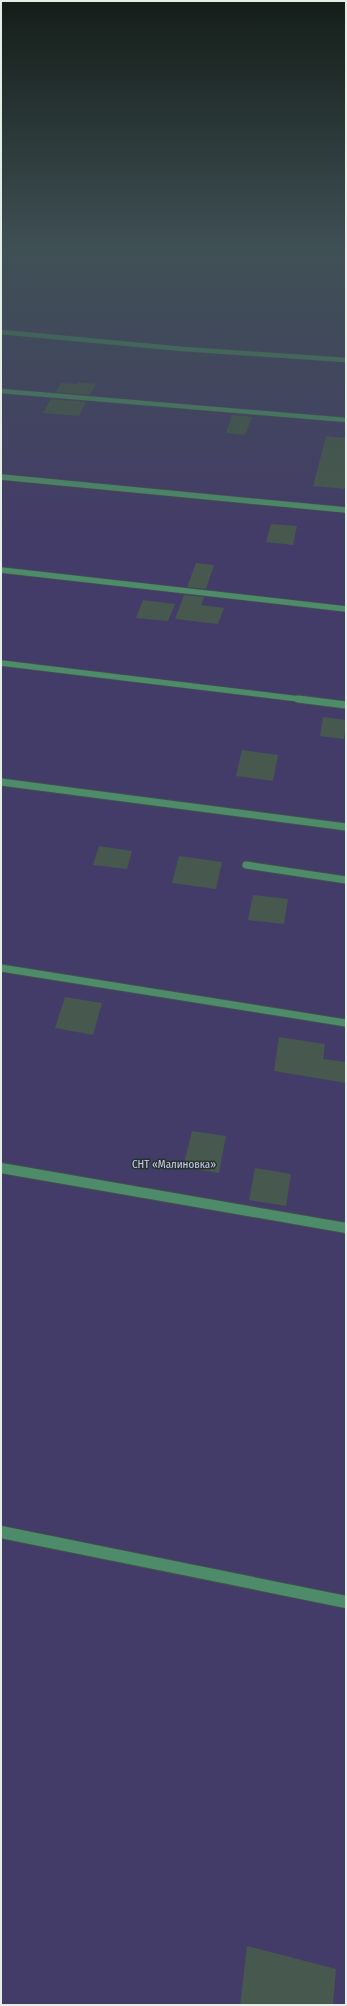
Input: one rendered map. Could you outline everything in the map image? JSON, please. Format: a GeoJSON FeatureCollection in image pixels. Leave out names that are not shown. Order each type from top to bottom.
{"type":"FeatureCollection","features":[{"type":"Feature","properties":{"kind":"street"},"geometry":{"type":"LineString","coordinates":[[136,345],[346,360]]}},
{"type":"Feature","properties":{"kind":"street"},"geometry":{"type":"LineString","coordinates":[[1,391],[346,420]]}},
{"type":"Feature","properties":{"kind":"street"},"geometry":{"type":"LineString","coordinates":[[1,476],[346,510]]}},
{"type":"Feature","properties":{"kind":"street"},"geometry":{"type":"LineString","coordinates":[[1,570],[346,609]]}},
{"type":"Feature","properties":{"kind":"street"},"geometry":{"type":"LineString","coordinates":[[1,663],[346,705]]}},
{"type":"Feature","properties":{"kind":"street"},"geometry":{"type":"LineString","coordinates":[[1,782],[346,827]]}},
{"type":"Feature","properties":{"kind":"street"},"geometry":{"type":"LineString","coordinates":[[246,865],[346,880]]}},
{"type":"Feature","properties":{"kind":"street"},"geometry":{"type":"LineString","coordinates":[[1,968],[346,1023]]}},
{"type":"Feature","properties":{"kind":"street"},"geometry":{"type":"LineString","coordinates":[[1,1168],[346,1228]]}},
{"type":"Feature","properties":{"kind":"street"},"geometry":{"type":"LineString","coordinates":[[1,1532],[346,1602]]}},
{"type":"Feature","properties":{"kind":"green space","name":"СНТ «Малиновка»"},"geometry":{"type":"Polygon","coordinates":[[[1,345],[346,345],[346,2005],[1,2005],[1,345]]]}},
{"type":"Feature","properties":{"kind":"building"},"geometry":{"type":"Polygon","coordinates":[[[78,382],[96,384],[90,395],[55,392],[61,383],[77,384],[78,382]]]}},
{"type":"Feature","properties":{"kind":"building"},"geometry":{"type":"Polygon","coordinates":[[[51,399],[86,402],[79,416],[43,413],[51,399]]]}},
{"type":"Feature","properties":{"kind":"building"},"geometry":{"type":"Polygon","coordinates":[[[232,415],[252,417],[245,435],[226,433],[232,415]]]}},
{"type":"Feature","properties":{"kind":"building"},"geometry":{"type":"Polygon","coordinates":[[[326,436],[346,438],[346,489],[313,486],[326,436]]]}},
{"type":"Feature","properties":{"kind":"building"},"geometry":{"type":"Polygon","coordinates":[[[271,524],[297,526],[293,545],[266,542],[271,524]]]}},
{"type":"Feature","properties":{"kind":"building"},"geometry":{"type":"Polygon","coordinates":[[[196,563],[214,565],[206,589],[187,587],[196,563]]]}},
{"type":"Feature","properties":{"kind":"building"},"geometry":{"type":"Polygon","coordinates":[[[184,595],[204,597],[201,605],[224,608],[218,624],[175,619],[184,595]]]}},
{"type":"Feature","properties":{"kind":"building"},"geometry":{"type":"Polygon","coordinates":[[[143,600],[175,604],[168,621],[136,618],[143,600]]]}},
{"type":"Feature","properties":{"kind":"building"},"geometry":{"type":"Polygon","coordinates":[[[323,717],[346,720],[344,739],[320,736],[323,717]]]}},
{"type":"Feature","properties":{"kind":"building"},"geometry":{"type":"Polygon","coordinates":[[[242,750],[278,755],[273,781],[236,776],[242,750]]]}},
{"type":"Feature","properties":{"kind":"building"},"geometry":{"type":"Polygon","coordinates":[[[99,846],[132,851],[127,869],[93,865],[99,846]]]}},
{"type":"Feature","properties":{"kind":"building"},"geometry":{"type":"Polygon","coordinates":[[[179,856],[222,862],[216,889],[172,883],[179,856]]]}},
{"type":"Feature","properties":{"kind":"building"},"geometry":{"type":"Polygon","coordinates":[[[253,895],[288,899],[284,924],[248,920],[253,895]]]}},
{"type":"Feature","properties":{"kind":"building"},"geometry":{"type":"Polygon","coordinates":[[[65,997],[102,1003],[93,1035],[55,1028],[65,997]]]}},
{"type":"Feature","properties":{"kind":"building"},"geometry":{"type":"Polygon","coordinates":[[[279,1037],[325,1044],[323,1059],[346,1062],[346,1083],[274,1071],[279,1037]]]}},
{"type":"Feature","properties":{"kind":"building"},"geometry":{"type":"Polygon","coordinates":[[[192,1131],[226,1136],[219,1173],[183,1167],[192,1131]]]}},
{"type":"Feature","properties":{"kind":"building"},"geometry":{"type":"Polygon","coordinates":[[[255,1168],[291,1174],[286,1206],[249,1200],[255,1168]]]}},
{"type":"Feature","properties":{"kind":"building"},"geometry":{"type":"Polygon","coordinates":[[[247,1946],[336,1969],[333,2005],[240,2005],[247,1946]]]}}]}
